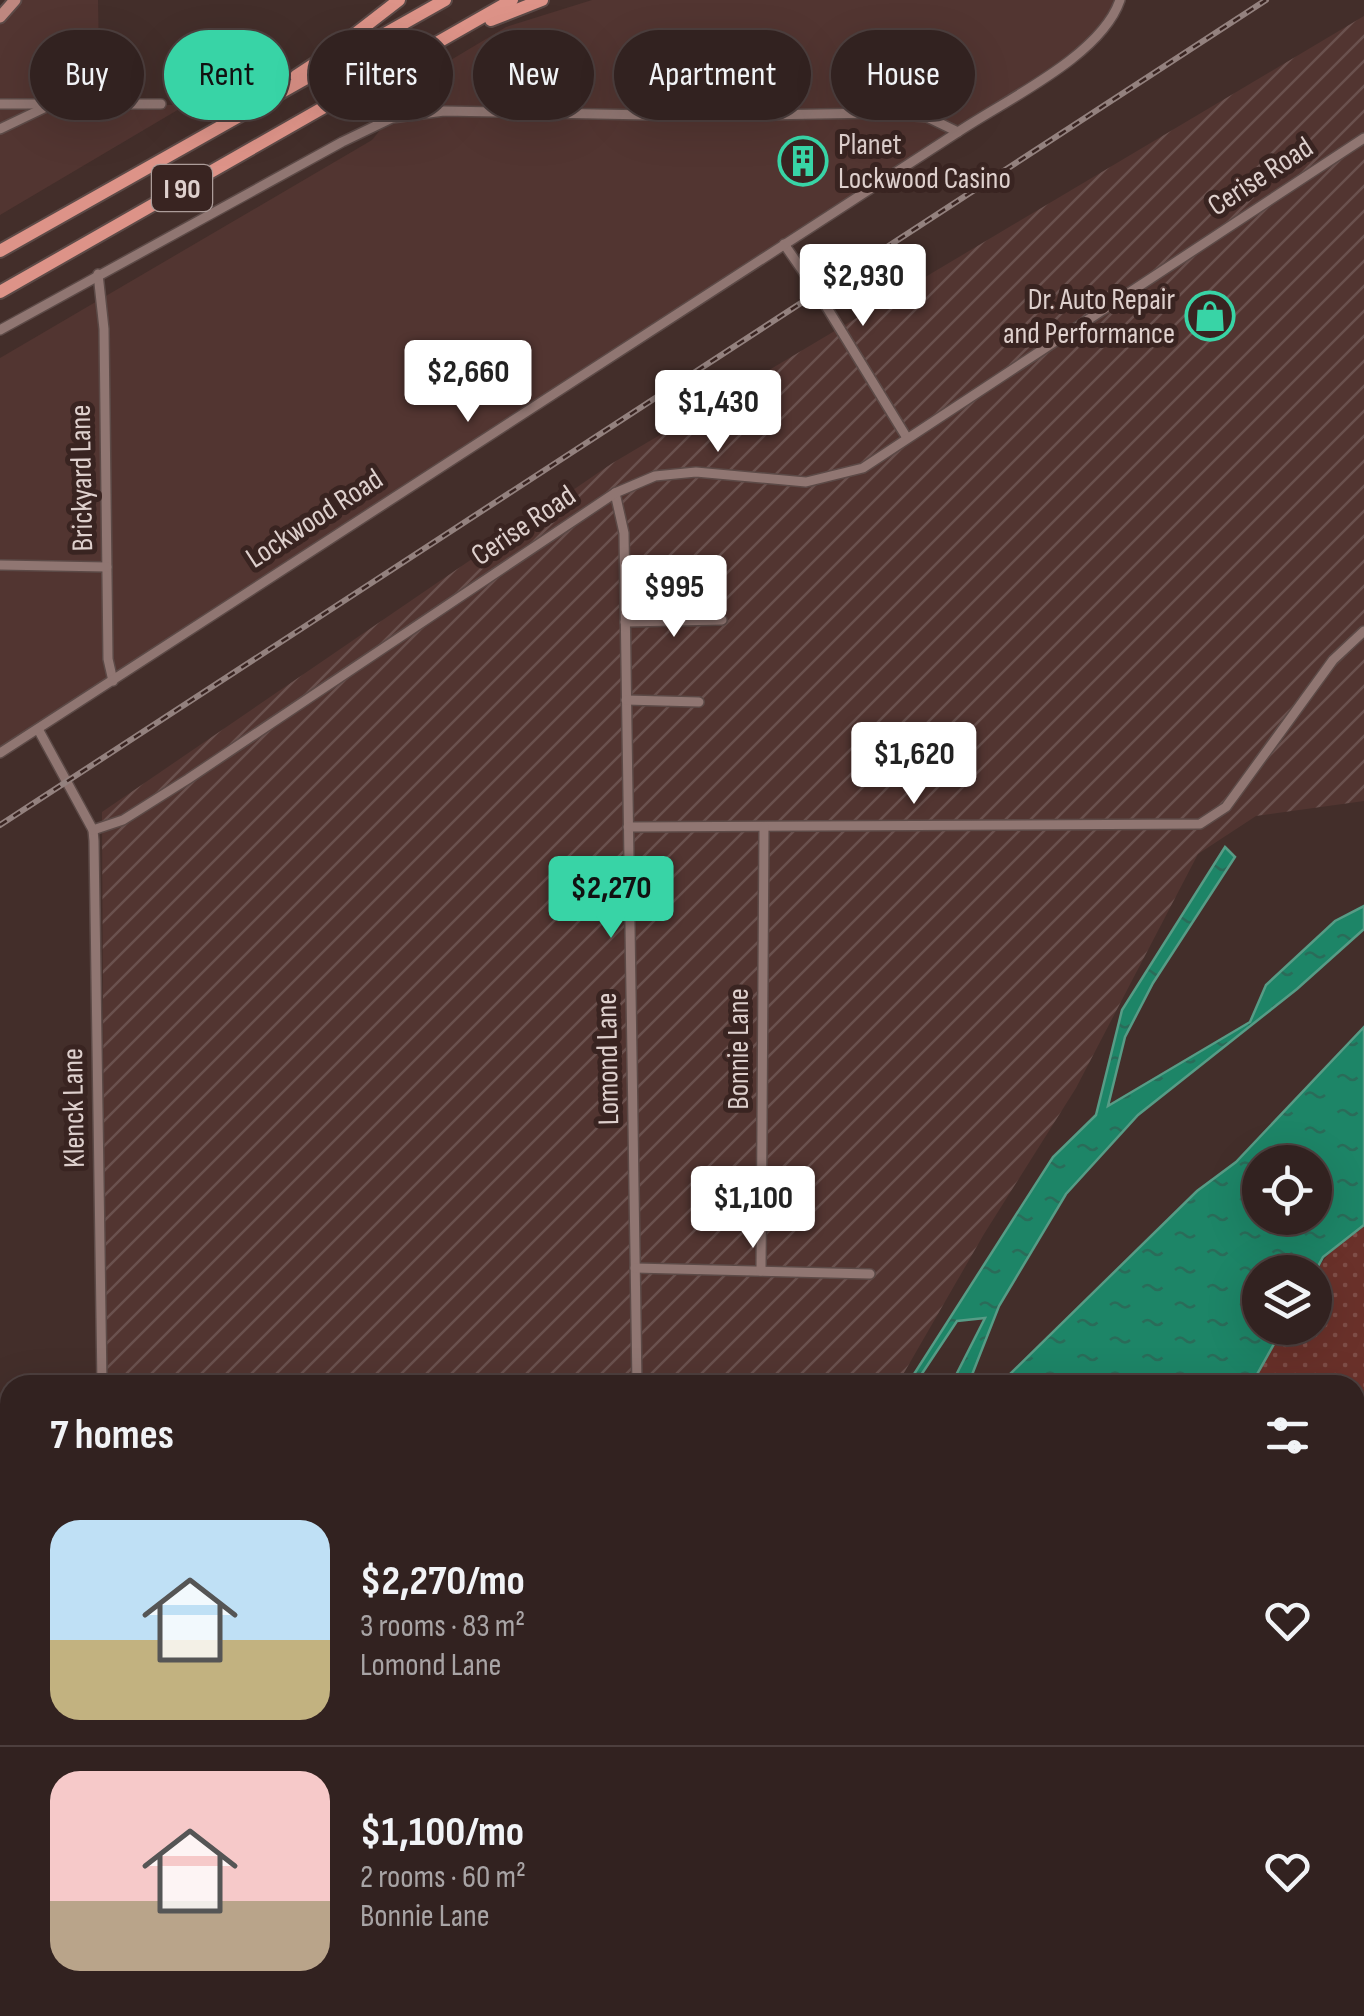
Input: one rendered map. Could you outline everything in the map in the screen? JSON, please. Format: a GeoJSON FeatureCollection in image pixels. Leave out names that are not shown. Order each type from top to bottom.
{"type":"FeatureCollection","features":[{"type":"Feature","properties":{"kind":"highway"},"geometry":{"type":"LineString","coordinates":[[200,136],[328,55],[399,0]]}},
{"type":"Feature","properties":{"kind":"highway","name":"I 90"},"geometry":{"type":"LineString","coordinates":[[0,251],[445,0]]}},
{"type":"Feature","properties":{"kind":"highway","name":"I 90"},"geometry":{"type":"LineString","coordinates":[[453,33],[512,0]]}},
{"type":"Feature","properties":{"kind":"highway"},"geometry":{"type":"LineString","coordinates":[[453,40],[542,0]]}},
{"type":"Feature","properties":{"kind":"highway","name":"I 90"},"geometry":{"type":"LineString","coordinates":[[0,292],[309,115]]}},
{"type":"Feature","properties":{"kind":"main road"},"geometry":{"type":"LineString","coordinates":[[0,16],[15,0]]}},
{"type":"Feature","properties":{"kind":"street","name":"Lockwood Road"},"geometry":{"type":"LineString","coordinates":[[0,754],[1078,54],[1101,35],[1120,0]]}},
{"type":"Feature","properties":{"kind":"street"},"geometry":{"type":"LineString","coordinates":[[0,104],[30,105]]}},
{"type":"Feature","properties":{"kind":"street"},"geometry":{"type":"LineString","coordinates":[[144,104],[161,104]]}},
{"type":"Feature","properties":{"kind":"street"},"geometry":{"type":"LineString","coordinates":[[0,330],[392,118],[444,111],[498,110],[699,116],[877,113],[928,117],[958,132]]}},
{"type":"Feature","properties":{"kind":"street"},"geometry":{"type":"LineString","coordinates":[[0,128],[30,115]]}},
{"type":"Feature","properties":{"kind":"street","name":"Cerise Road"},"geometry":{"type":"LineString","coordinates":[[93,830],[123,820],[188,779],[616,493],[655,476],[696,472],[806,482],[863,468],[1364,138]]}},
{"type":"Feature","properties":{"kind":"street"},"geometry":{"type":"LineString","coordinates":[[784,244],[907,438]]}},
{"type":"Feature","properties":{"kind":"street","name":"Brickyard Lane"},"geometry":{"type":"LineString","coordinates":[[98,274],[104,329],[108,659],[113,681]]}},
{"type":"Feature","properties":{"kind":"street","name":"Lomond Lane"},"geometry":{"type":"LineString","coordinates":[[616,493],[624,533],[637,1375]]}},
{"type":"Feature","properties":{"kind":"street"},"geometry":{"type":"LineString","coordinates":[[0,566],[107,567]]}},
{"type":"Feature","properties":{"kind":"street"},"geometry":{"type":"LineString","coordinates":[[625,622],[722,620]]}},
{"type":"Feature","properties":{"kind":"street"},"geometry":{"type":"LineString","coordinates":[[628,827],[1200,824],[1226,807],[1333,660],[1364,631]]}},
{"type":"Feature","properties":{"kind":"street"},"geometry":{"type":"LineString","coordinates":[[626,700],[699,702]]}},
{"type":"Feature","properties":{"kind":"street"},"geometry":{"type":"LineString","coordinates":[[38,729],[93,830]]}},
{"type":"Feature","properties":{"kind":"street","name":"Bonnie Lane"},"geometry":{"type":"LineString","coordinates":[[761,1271],[764,828]]}},
{"type":"Feature","properties":{"kind":"street","name":"Klenck Lane"},"geometry":{"type":"LineString","coordinates":[[93,830],[102,1375]]}},
{"type":"Feature","properties":{"kind":"street"},"geometry":{"type":"LineString","coordinates":[[635,1268],[870,1274]]}},
{"type":"Feature","properties":{"kind":"shaded area"},"geometry":{"type":"Polygon","coordinates":[[[15,0],[98,0],[99,30],[30,30],[30,120],[144,120],[144,105],[164,105],[164,118],[0,215],[0,17],[15,0]]]}},
{"type":"Feature","properties":{"kind":"shaded area"},"geometry":{"type":"Polygon","coordinates":[[[592,0],[1120,0],[1101,35],[958,132],[0,753],[0,358],[372,140],[388,120],[453,120],[453,59],[473,47],[473,120],[594,120],[594,30],[501,30],[592,0]]]}},
{"type":"Feature","properties":{"kind":"shaded area"},"geometry":{"type":"Polygon","coordinates":[[[1364,16],[1364,801],[1256,816],[1198,854],[1076,1088],[984,1234],[903,1375],[105,1375],[102,812],[611,464],[1364,16]]]}},
{"type":"Feature","properties":{"kind":"green space"},"geometry":{"type":"Polygon","coordinates":[[[1364,1225],[1364,1375],[1257,1375],[1273,1345],[1332,1345],[1332,1255],[1328,1255],[1364,1225]]]}},
{"type":"Feature","properties":{"kind":"water"},"geometry":{"type":"Polygon","coordinates":[[[1225,847],[1235,857],[1153,983],[1125,1037],[1108,1106],[1250,1022],[1266,985],[1335,921],[1364,906],[1364,929],[1297,989],[1138,1115],[1066,1194],[999,1306],[972,1375],[956,1375],[985,1318],[957,1321],[921,1375],[913,1375],[1053,1157],[1096,1115],[1122,1010],[1225,847]]]}},
{"type":"Feature","properties":{"kind":"water"},"geometry":{"type":"Polygon","coordinates":[[[1364,1027],[1364,1225],[1326,1255],[1242,1255],[1242,1345],[1273,1345],[1257,1375],[1009,1375],[1197,1191],[1242,1156],[1242,1235],[1332,1235],[1332,1145],[1252,1145],[1364,1027]]]}},
{"type":"Feature","properties":{"kind":"railway"},"geometry":{"type":"LineString","coordinates":[[0,825],[1266,0]]}},
{"type":"Feature","properties":{"kind":"place","name":"Planet Lockwood Casino"},"geometry":{"type":"Point","coordinates":[803,161]}},
{"type":"Feature","properties":{"kind":"place","name":"Dr. Auto Repair and Performance"},"geometry":{"type":"Point","coordinates":[1210,316]}}]}
